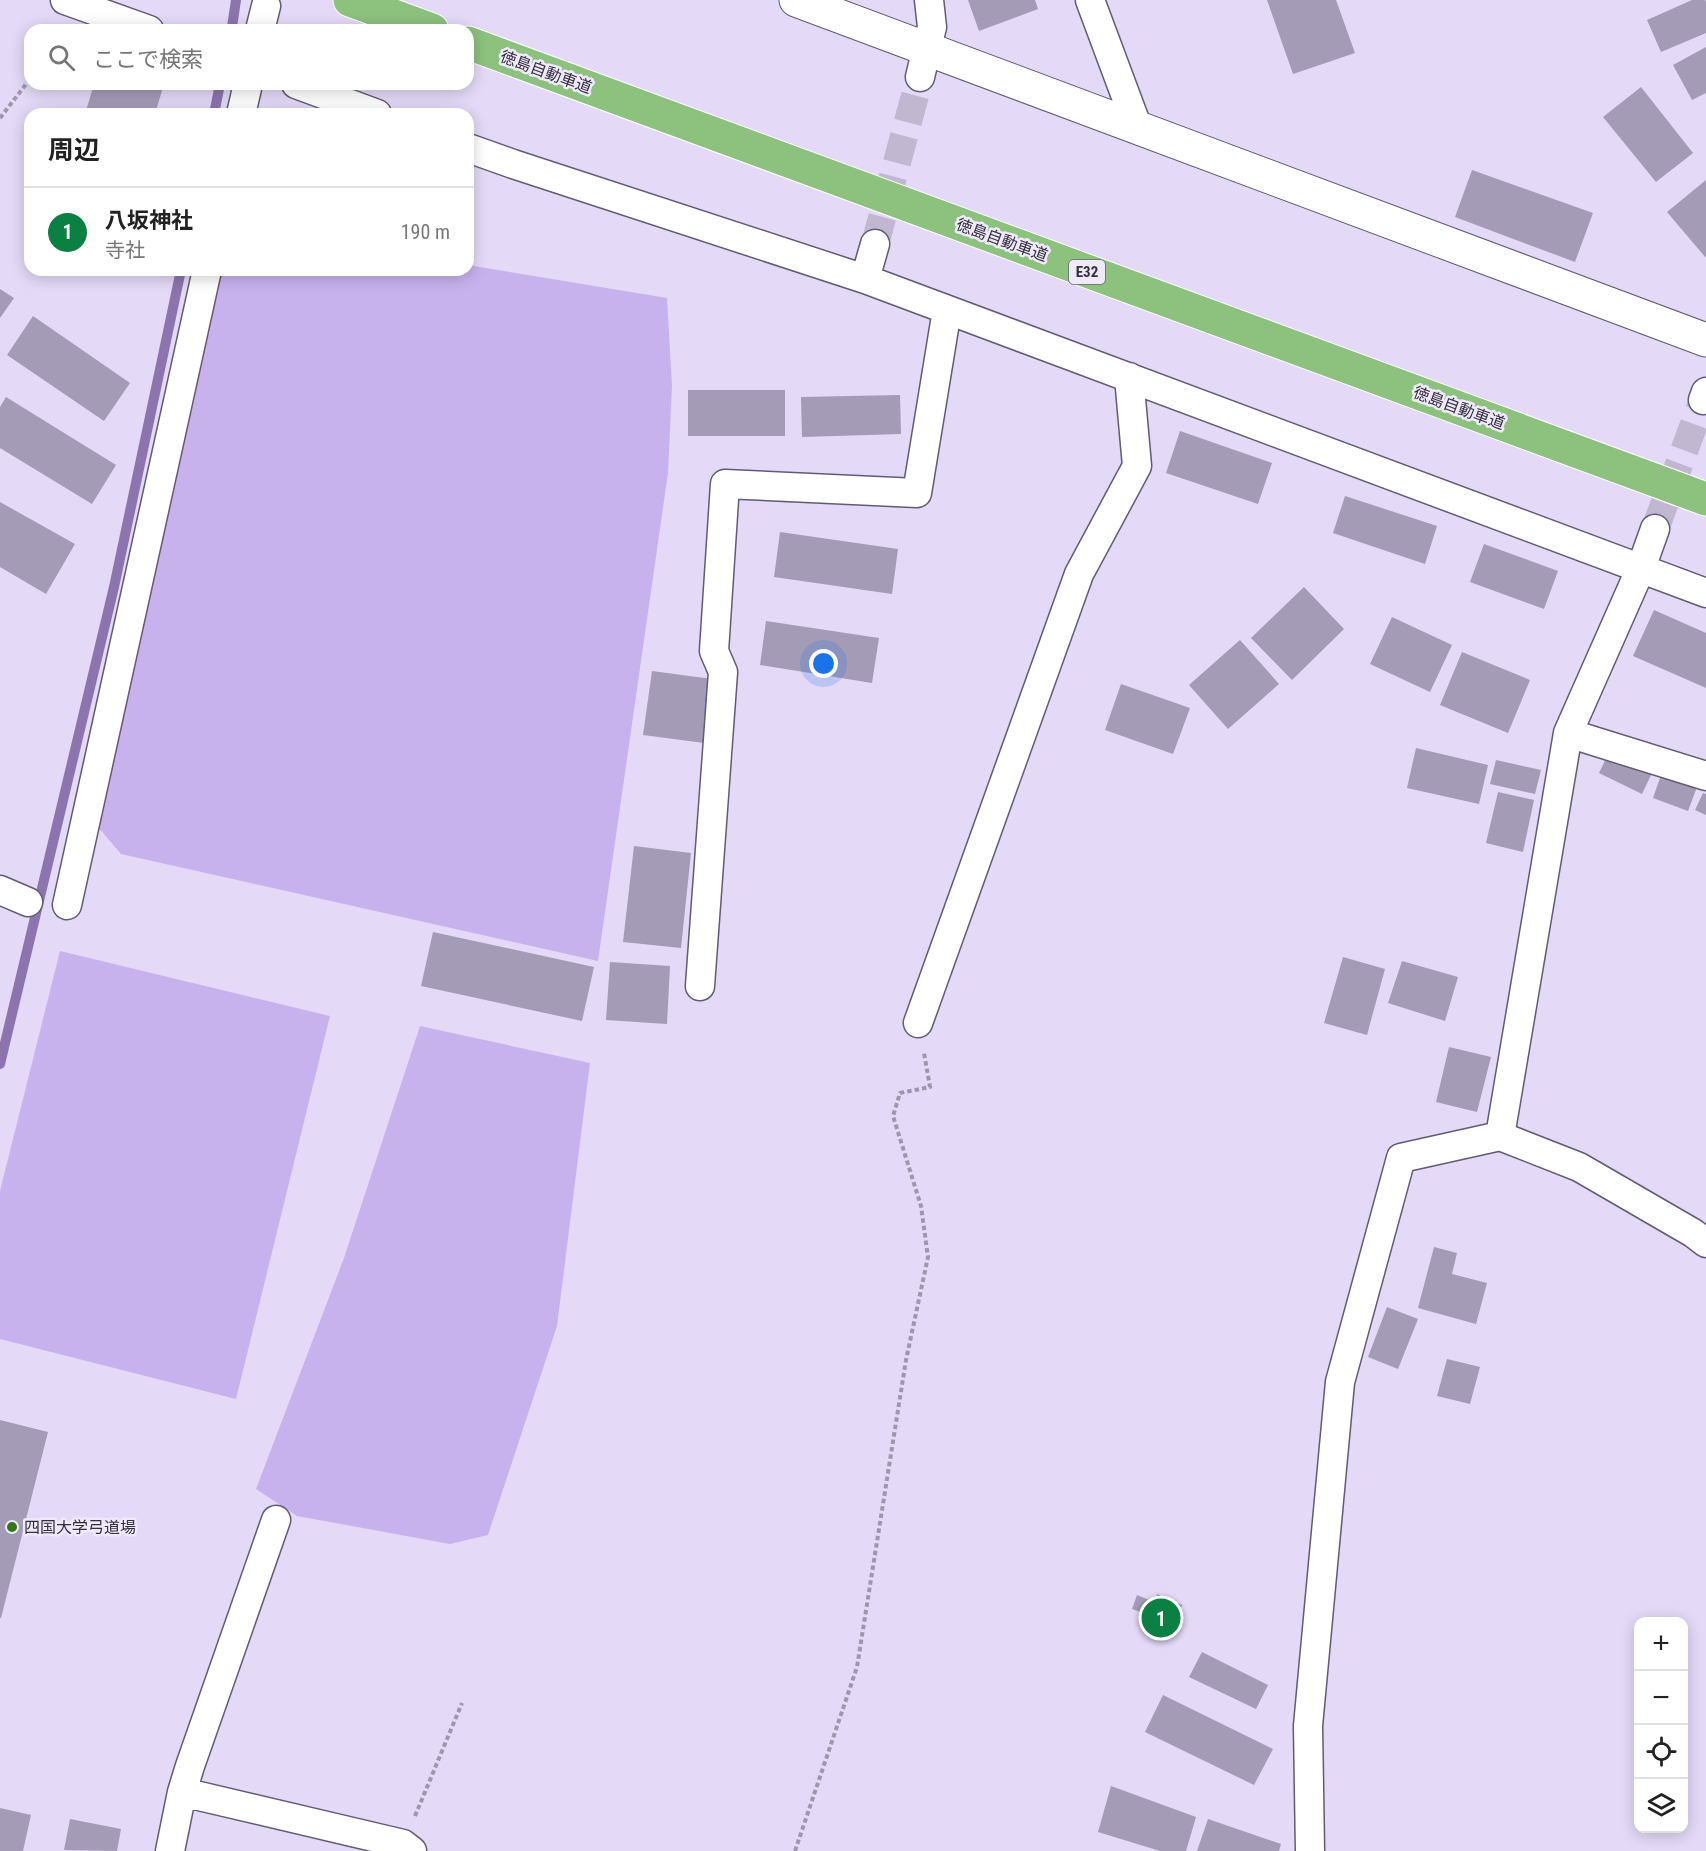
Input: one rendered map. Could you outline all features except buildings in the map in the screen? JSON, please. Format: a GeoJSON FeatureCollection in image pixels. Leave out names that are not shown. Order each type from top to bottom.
{"type":"FeatureCollection","features":[{"type":"Feature","properties":{"kind":"highway"},"geometry":{"type":"LineString","coordinates":[[350,0],[416,24]]}},
{"type":"Feature","properties":{"kind":"highway","name":"徳島自動車道"},"geometry":{"type":"LineString","coordinates":[[474,45],[1706,499]]}},
{"type":"Feature","properties":{"kind":"street"},"geometry":{"type":"LineString","coordinates":[[65,0],[132,24]]}},
{"type":"Feature","properties":{"kind":"street"},"geometry":{"type":"LineString","coordinates":[[796,0],[923,63],[1137,126],[1706,340]]}},
{"type":"Feature","properties":{"kind":"street"},"geometry":{"type":"LineString","coordinates":[[923,63],[932,27],[929,0]]}},
{"type":"Feature","properties":{"kind":"street"},"geometry":{"type":"LineString","coordinates":[[1090,0],[1137,126]]}},
{"type":"Feature","properties":{"kind":"street"},"geometry":{"type":"LineString","coordinates":[[242,108],[247,90]]}},
{"type":"Feature","properties":{"kind":"street"},"geometry":{"type":"LineString","coordinates":[[312,90],[361,108]]}},
{"type":"Feature","properties":{"kind":"street"},"geometry":{"type":"LineString","coordinates":[[474,150],[865,279],[1706,593]]}},
{"type":"Feature","properties":{"kind":"street"},"geometry":{"type":"LineString","coordinates":[[865,279],[875,244]]}},
{"type":"Feature","properties":{"kind":"street"},"geometry":{"type":"LineString","coordinates":[[67,904],[206,276]]}},
{"type":"Feature","properties":{"kind":"street"},"geometry":{"type":"LineString","coordinates":[[700,986],[723,672],[714,651],[725,484],[917,493],[947,310]]}},
{"type":"Feature","properties":{"kind":"street"},"geometry":{"type":"LineString","coordinates":[[918,1023],[1079,574],[1137,466],[1129,377]]}},
{"type":"Feature","properties":{"kind":"street"},"geometry":{"type":"LineString","coordinates":[[1500,1136],[1568,733],[1641,568],[1655,529]]}},
{"type":"Feature","properties":{"kind":"street"},"geometry":{"type":"LineString","coordinates":[[1568,733],[1706,776]]}},
{"type":"Feature","properties":{"kind":"street"},"geometry":{"type":"LineString","coordinates":[[0,890],[27,902]]}},
{"type":"Feature","properties":{"kind":"street"},"geometry":{"type":"LineString","coordinates":[[1310,1851],[1308,1726],[1340,1382],[1401,1158],[1500,1136],[1579,1167],[1694,1233],[1706,1243]]}},
{"type":"Feature","properties":{"kind":"street"},"geometry":{"type":"LineString","coordinates":[[171,1851],[182,1792],[276,1520]]}},
{"type":"Feature","properties":{"kind":"street"},"geometry":{"type":"LineString","coordinates":[[182,1792],[407,1848]]}},
{"type":"Feature","properties":{"kind":"path"},"geometry":{"type":"LineString","coordinates":[[0,118],[24,87]]}},
{"type":"Feature","properties":{"kind":"path"},"geometry":{"type":"LineString","coordinates":[[795,1851],[857,1667],[906,1360],[928,1257],[921,1206],[893,1116],[900,1093],[930,1087],[918,1023]]}},
{"type":"Feature","properties":{"kind":"path"},"geometry":{"type":"LineString","coordinates":[[407,1848],[462,1703]]}},
{"type":"Feature","properties":{"kind":"shaded area"},"geometry":{"type":"Polygon","coordinates":[[[474,266],[667,298],[672,386],[668,473],[598,961],[121,854],[98,827],[219,276],[474,276],[474,266]]]}},
{"type":"Feature","properties":{"kind":"shaded area"},"geometry":{"type":"Polygon","coordinates":[[[60,951],[330,1016],[236,1399],[0,1339],[0,1191],[60,951]]]}},
{"type":"Feature","properties":{"kind":"shaded area"},"geometry":{"type":"Polygon","coordinates":[[[420,1026],[590,1063],[557,1326],[488,1535],[450,1544],[297,1516],[256,1489],[344,1258],[420,1026]]]}},
{"type":"Feature","properties":{"kind":"waterway"},"geometry":{"type":"LineString","coordinates":[[232,24],[236,0]]}},
{"type":"Feature","properties":{"kind":"waterway"},"geometry":{"type":"LineString","coordinates":[[215,108],[219,90]]}},
{"type":"Feature","properties":{"kind":"waterway"},"geometry":{"type":"LineString","coordinates":[[0,1064],[114,587],[180,276]]}},
{"type":"Feature","properties":{"kind":"tunnel"},"geometry":{"type":"LineString","coordinates":[[875,244],[920,77]]}},
{"type":"Feature","properties":{"kind":"tunnel"},"geometry":{"type":"LineString","coordinates":[[1655,529],[1703,400]]}},
{"type":"Feature","properties":{"kind":"place","name":"四国大学弓道場"},"geometry":{"type":"Point","coordinates":[12,1527]}},
{"type":"Feature","properties":{"kind":"place","name":"八坂神社"},"geometry":{"type":"Point","coordinates":[1161,1618]}}]}
